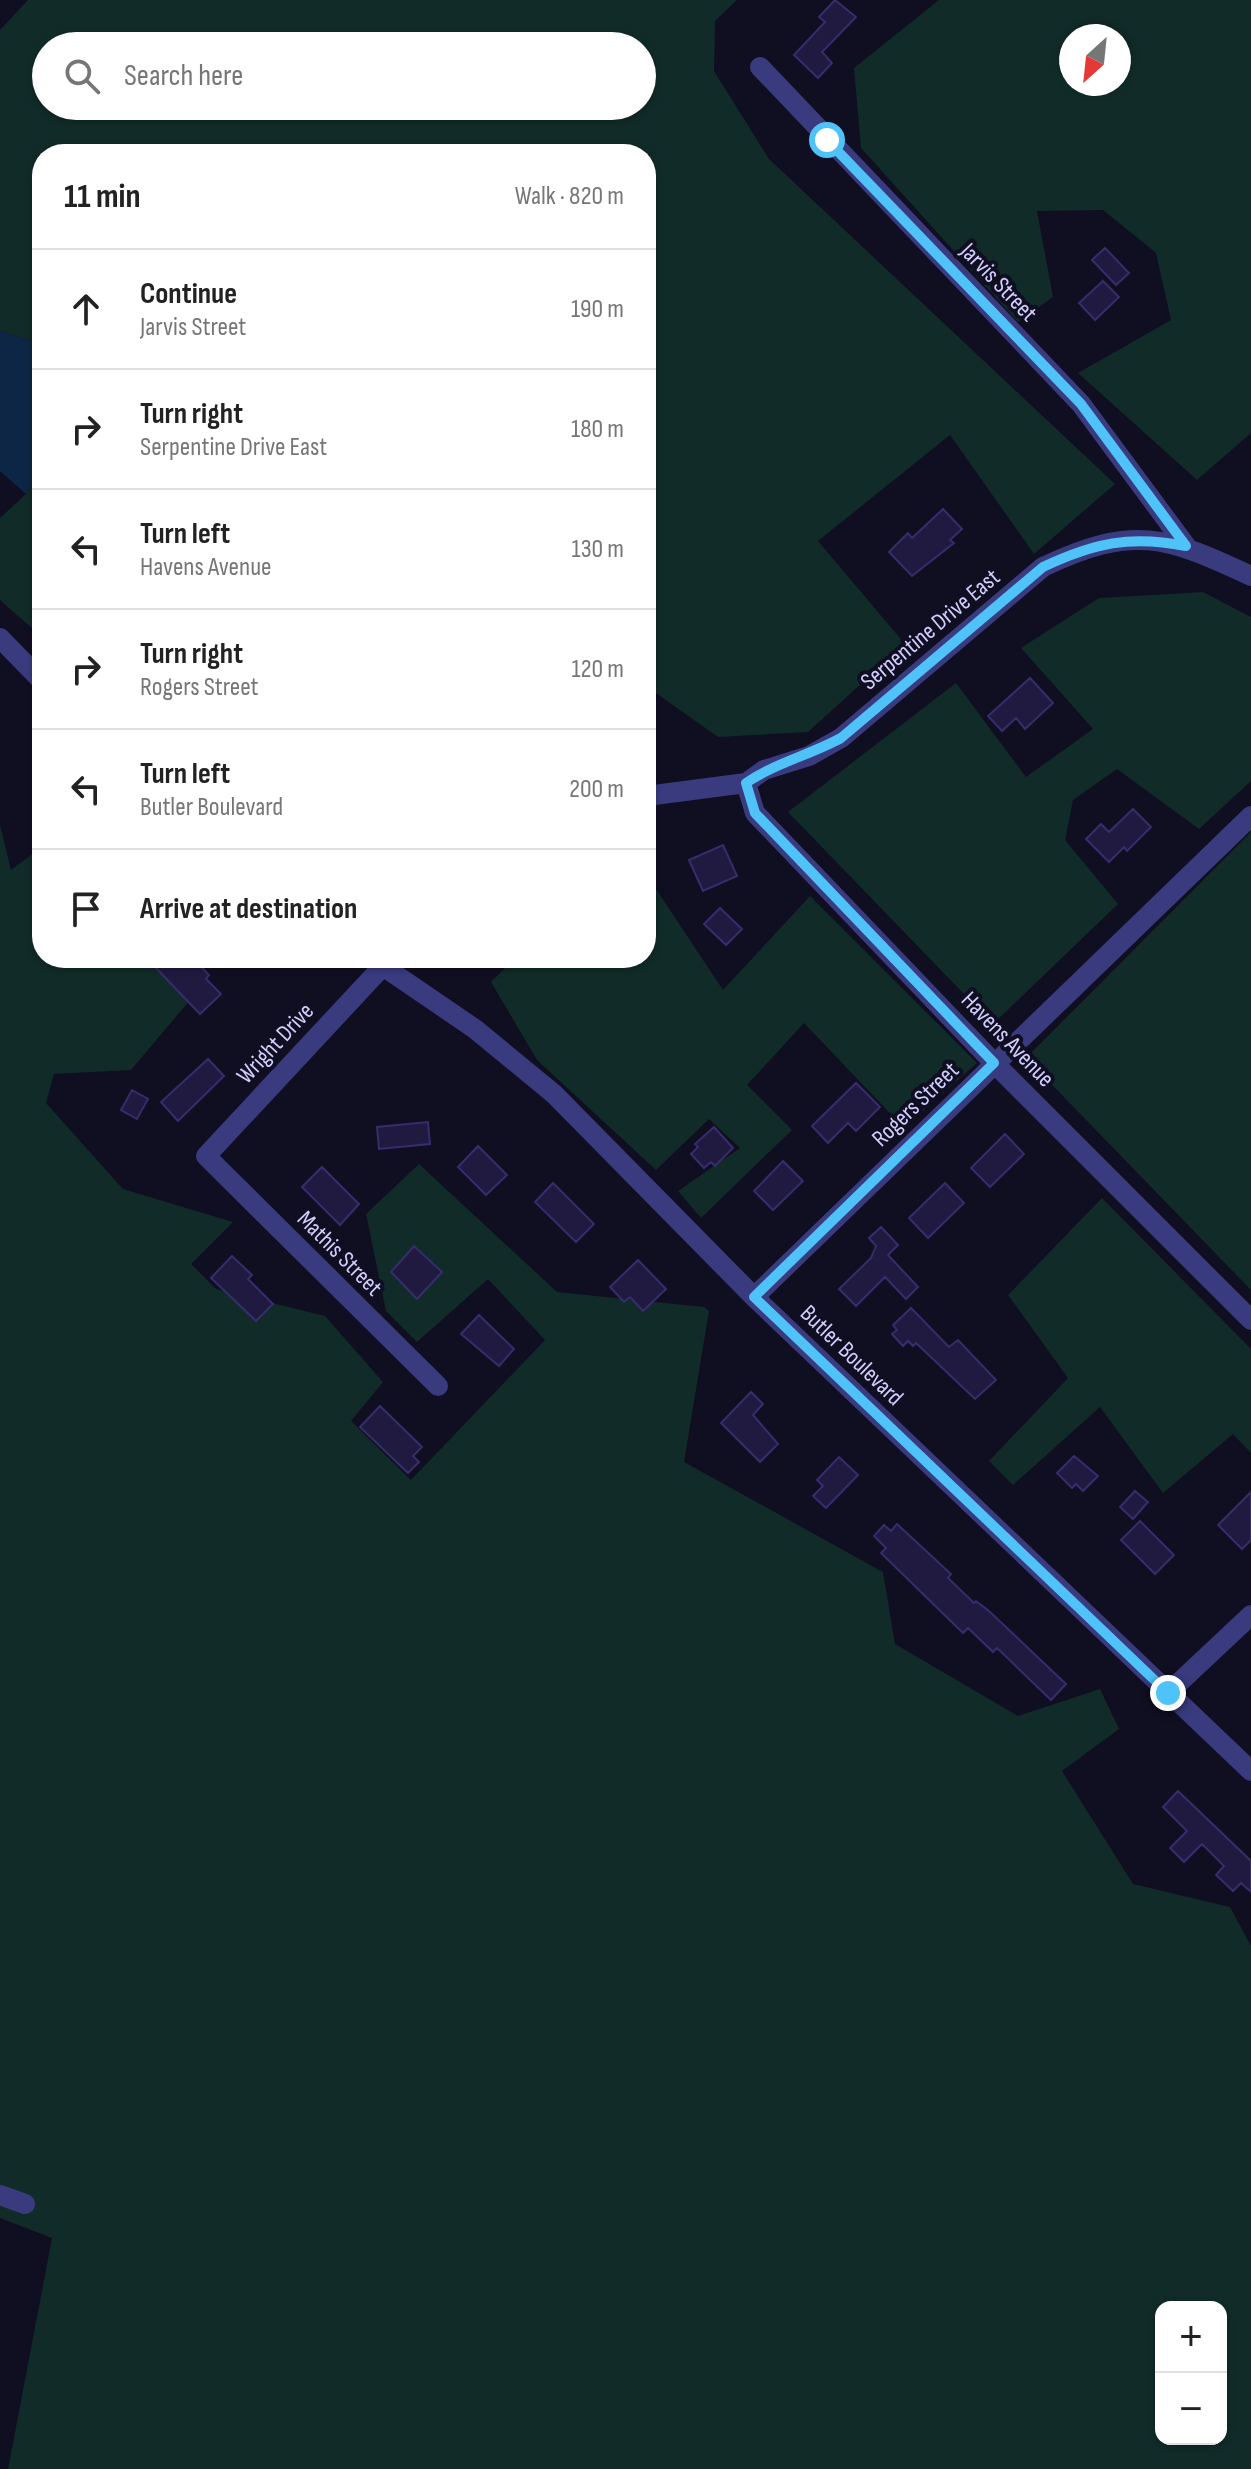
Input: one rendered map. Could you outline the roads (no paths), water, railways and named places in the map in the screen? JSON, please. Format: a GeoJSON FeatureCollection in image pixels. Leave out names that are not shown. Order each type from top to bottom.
{"type":"FeatureCollection","features":[{"type":"Feature","properties":{"kind":"street","name":"Jarvis Street"},"geometry":{"type":"LineString","coordinates":[[760,67],[1081,404],[1186,546]]}},
{"type":"Feature","properties":{"kind":"street","name":"Serpentine Drive East"},"geometry":{"type":"LineString","coordinates":[[656,798],[746,783],[764,770],[809,756],[841,738],[1043,567],[1073,553],[1112,542],[1150,539],[1186,546],[1251,576]]}},
{"type":"Feature","properties":{"kind":"street"},"geometry":{"type":"LineString","coordinates":[[0,638],[32,671]]}},
{"type":"Feature","properties":{"kind":"street","name":"Havens Avenue"},"geometry":{"type":"LineString","coordinates":[[746,783],[755,813],[994,1063],[1251,1320]]}},
{"type":"Feature","properties":{"kind":"street","name":"Rogers Street"},"geometry":{"type":"LineString","coordinates":[[754,1297],[1251,816]]}},
{"type":"Feature","properties":{"kind":"street","name":"Wright Drive"},"geometry":{"type":"LineString","coordinates":[[206,1156],[377,968]]}},
{"type":"Feature","properties":{"kind":"street","name":"Butler Boulevard"},"geometry":{"type":"LineString","coordinates":[[392,968],[475,1029],[554,1094],[754,1297],[1251,1771]]}},
{"type":"Feature","properties":{"kind":"street","name":"Mathis Street"},"geometry":{"type":"LineString","coordinates":[[206,1156],[438,1386]]}},
{"type":"Feature","properties":{"kind":"street"},"geometry":{"type":"LineString","coordinates":[[1168,1693],[1251,1615]]}},
{"type":"Feature","properties":{"kind":"street"},"geometry":{"type":"LineString","coordinates":[[0,2195],[25,2204]]}},
{"type":"Feature","properties":{"kind":"water"},"geometry":{"type":"Polygon","coordinates":[[[0,331],[32,342],[32,484],[26,494],[0,471],[0,331]]]}}]}
